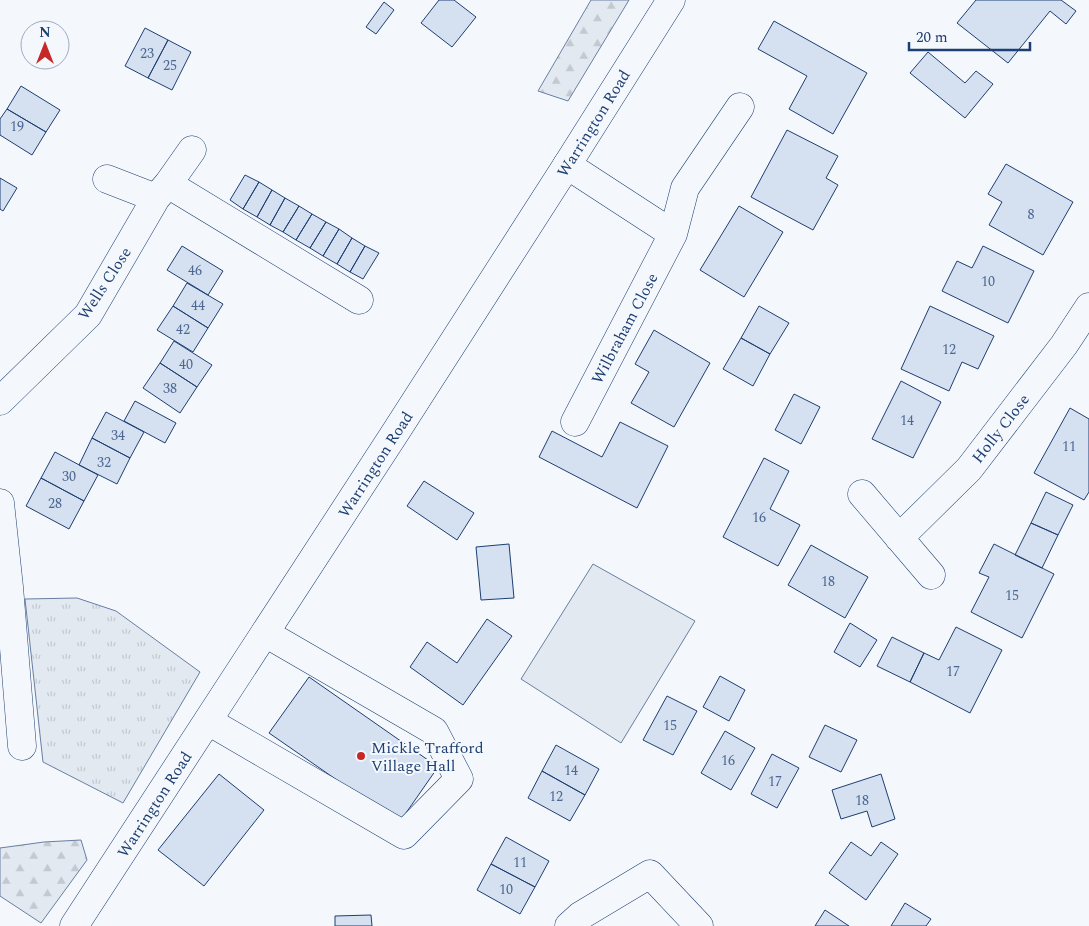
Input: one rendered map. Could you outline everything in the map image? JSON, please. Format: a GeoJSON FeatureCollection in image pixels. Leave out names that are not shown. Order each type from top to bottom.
{"type":"FeatureCollection","features":[{"type":"Feature","properties":{"kind":"street","name":"Warrington Road"},"geometry":{"type":"LineString","coordinates":[[74,926],[401,424],[671,0]]}},
{"type":"Feature","properties":{"kind":"street","name":"Wilbraham Close"},"geometry":{"type":"LineString","coordinates":[[574,422],[673,234],[685,188],[740,106]]}},
{"type":"Feature","properties":{"kind":"street","name":"Wells Close"},"geometry":{"type":"LineString","coordinates":[[0,401],[88,315],[162,191],[192,150]]}},
{"type":"Feature","properties":{"kind":"street"},"geometry":{"type":"LineString","coordinates":[[567,165],[673,234]]}},
{"type":"Feature","properties":{"kind":"street"},"geometry":{"type":"LineString","coordinates":[[107,179],[162,191],[359,300]]}},
{"type":"Feature","properties":{"kind":"street","name":"Holly Close"},"geometry":{"type":"LineString","coordinates":[[899,538],[969,469],[1064,345],[1089,307]]}},
{"type":"Feature","properties":{"kind":"street"},"geometry":{"type":"LineString","coordinates":[[862,494],[930,575]]}},
{"type":"Feature","properties":{"kind":"street"},"geometry":{"type":"LineString","coordinates":[[0,503],[22,746]]}},
{"type":"Feature","properties":{"kind":"street"},"geometry":{"type":"LineString","coordinates":[[208,721],[404,836],[459,779],[434,731],[265,634]]}},
{"type":"Feature","properties":{"kind":"street"},"geometry":{"type":"LineString","coordinates":[[569,926],[580,916],[650,874],[699,926]]}},
{"type":"Feature","properties":{"kind":"green space"},"geometry":{"type":"Polygon","coordinates":[[[591,0],[629,0],[568,101],[538,91],[591,0]]]}},
{"type":"Feature","properties":{"kind":"green space"},"geometry":{"type":"Polygon","coordinates":[[[593,564],[695,621],[621,743],[521,679],[593,564]]]}},
{"type":"Feature","properties":{"kind":"green space"},"geometry":{"type":"Polygon","coordinates":[[[77,598],[116,611],[200,672],[123,803],[43,762],[25,599],[77,598]]]}},
{"type":"Feature","properties":{"kind":"green space"},"geometry":{"type":"Polygon","coordinates":[[[81,840],[87,860],[41,923],[0,896],[0,848],[44,842],[81,840]]]}},
{"type":"Feature","properties":{"kind":"building"},"geometry":{"type":"Polygon","coordinates":[[[439,0],[454,0],[476,17],[452,47],[421,23],[439,0]]]}},
{"type":"Feature","properties":{"kind":"building"},"geometry":{"type":"Polygon","coordinates":[[[976,0],[1061,0],[1076,11],[1066,24],[1050,11],[1008,63],[957,23],[976,0]]]}},
{"type":"Feature","properties":{"kind":"building"},"geometry":{"type":"Polygon","coordinates":[[[384,2],[394,10],[376,34],[366,27],[384,2]]]}},
{"type":"Feature","properties":{"kind":"building"},"geometry":{"type":"Polygon","coordinates":[[[774,21],[867,73],[833,134],[789,109],[807,76],[758,49],[774,21]]]}},
{"type":"Feature","properties":{"kind":"building"},"geometry":{"type":"Polygon","coordinates":[[[145,28],[168,40],[148,78],[125,66],[145,28]]]}},
{"type":"Feature","properties":{"kind":"building"},"geometry":{"type":"Polygon","coordinates":[[[168,40],[191,52],[172,90],[148,78],[168,40]]]}},
{"type":"Feature","properties":{"kind":"building"},"geometry":{"type":"Polygon","coordinates":[[[928,52],[965,83],[976,71],[993,84],[965,118],[910,73],[928,52]]]}},
{"type":"Feature","properties":{"kind":"building"},"geometry":{"type":"Polygon","coordinates":[[[21,86],[60,110],[46,132],[7,109],[21,86]]]}},
{"type":"Feature","properties":{"kind":"building"},"geometry":{"type":"Polygon","coordinates":[[[7,109],[46,132],[32,155],[0,135],[0,119],[7,109]]]}},
{"type":"Feature","properties":{"kind":"building"},"geometry":{"type":"Polygon","coordinates":[[[787,130],[838,156],[826,178],[838,185],[813,230],[751,197],[787,130]]]}},
{"type":"Feature","properties":{"kind":"building"},"geometry":{"type":"Polygon","coordinates":[[[1006,164],[1073,202],[1043,255],[989,225],[1002,202],[988,194],[1006,164]]]}},
{"type":"Feature","properties":{"kind":"building"},"geometry":{"type":"Polygon","coordinates":[[[245,175],[259,182],[243,209],[230,200],[245,175]]]}},
{"type":"Feature","properties":{"kind":"building"},"geometry":{"type":"Polygon","coordinates":[[[0,178],[17,188],[3,211],[0,209],[0,178]]]}},
{"type":"Feature","properties":{"kind":"building"},"geometry":{"type":"Polygon","coordinates":[[[259,182],[272,190],[257,217],[243,209],[259,182]]]}},
{"type":"Feature","properties":{"kind":"building"},"geometry":{"type":"Polygon","coordinates":[[[272,190],[285,198],[270,225],[257,217],[272,190]]]}},
{"type":"Feature","properties":{"kind":"building"},"geometry":{"type":"Polygon","coordinates":[[[285,198],[299,206],[283,232],[270,225],[285,198]]]}},
{"type":"Feature","properties":{"kind":"building"},"geometry":{"type":"Polygon","coordinates":[[[299,206],[312,214],[296,240],[283,232],[299,206]]]}},
{"type":"Feature","properties":{"kind":"building"},"geometry":{"type":"Polygon","coordinates":[[[739,206],[783,232],[744,297],[700,270],[739,206]]]}},
{"type":"Feature","properties":{"kind":"building"},"geometry":{"type":"Polygon","coordinates":[[[312,214],[326,222],[310,248],[296,240],[312,214]]]}},
{"type":"Feature","properties":{"kind":"building"},"geometry":{"type":"Polygon","coordinates":[[[326,222],[339,229],[323,256],[310,248],[326,222]]]}},
{"type":"Feature","properties":{"kind":"building"},"geometry":{"type":"Polygon","coordinates":[[[339,229],[352,238],[337,264],[323,256],[339,229]]]}},
{"type":"Feature","properties":{"kind":"building"},"geometry":{"type":"Polygon","coordinates":[[[352,238],[365,246],[350,272],[337,264],[352,238]]]}},
{"type":"Feature","properties":{"kind":"building"},"geometry":{"type":"Polygon","coordinates":[[[182,246],[223,271],[208,295],[167,270],[182,246]]]}},
{"type":"Feature","properties":{"kind":"building"},"geometry":{"type":"Polygon","coordinates":[[[365,246],[379,253],[363,279],[350,272],[365,246]]]}},
{"type":"Feature","properties":{"kind":"building"},"geometry":{"type":"Polygon","coordinates":[[[983,246],[1034,271],[1008,323],[942,291],[957,261],[972,268],[983,246]]]}},
{"type":"Feature","properties":{"kind":"building"},"geometry":{"type":"Polygon","coordinates":[[[187,283],[223,304],[208,328],[173,306],[187,283]]]}},
{"type":"Feature","properties":{"kind":"building"},"geometry":{"type":"Polygon","coordinates":[[[173,306],[208,328],[193,352],[157,330],[173,306]]]}},
{"type":"Feature","properties":{"kind":"building"},"geometry":{"type":"Polygon","coordinates":[[[759,306],[789,323],[770,354],[741,338],[759,306]]]}},
{"type":"Feature","properties":{"kind":"building"},"geometry":{"type":"Polygon","coordinates":[[[930,306],[994,336],[978,369],[962,362],[949,391],[901,369],[930,306]]]}},
{"type":"Feature","properties":{"kind":"building"},"geometry":{"type":"Polygon","coordinates":[[[654,330],[710,363],[674,427],[631,403],[649,372],[635,364],[654,330]]]}},
{"type":"Feature","properties":{"kind":"building"},"geometry":{"type":"Polygon","coordinates":[[[741,338],[770,354],[753,386],[723,369],[741,338]]]}},
{"type":"Feature","properties":{"kind":"building"},"geometry":{"type":"Polygon","coordinates":[[[174,341],[212,365],[197,387],[160,363],[174,341]]]}},
{"type":"Feature","properties":{"kind":"building"},"geometry":{"type":"Polygon","coordinates":[[[160,363],[197,387],[180,413],[143,388],[160,363]]]}},
{"type":"Feature","properties":{"kind":"building"},"geometry":{"type":"Polygon","coordinates":[[[901,381],[941,402],[913,458],[872,439],[901,381]]]}},
{"type":"Feature","properties":{"kind":"building"},"geometry":{"type":"Polygon","coordinates":[[[794,394],[820,407],[801,444],[775,430],[794,394]]]}},
{"type":"Feature","properties":{"kind":"building"},"geometry":{"type":"Polygon","coordinates":[[[135,401],[176,423],[165,443],[124,421],[135,401]]]}},
{"type":"Feature","properties":{"kind":"building"},"geometry":{"type":"Polygon","coordinates":[[[1070,408],[1089,419],[1089,492],[1084,500],[1034,473],[1070,408]]]}},
{"type":"Feature","properties":{"kind":"building"},"geometry":{"type":"Polygon","coordinates":[[[106,412],[144,432],[130,458],[92,438],[106,412]]]}},
{"type":"Feature","properties":{"kind":"building"},"geometry":{"type":"Polygon","coordinates":[[[620,422],[668,446],[637,508],[539,457],[552,431],[602,457],[620,422]]]}},
{"type":"Feature","properties":{"kind":"building"},"geometry":{"type":"Polygon","coordinates":[[[92,438],[130,458],[117,484],[79,465],[92,438]]]}},
{"type":"Feature","properties":{"kind":"building"},"geometry":{"type":"Polygon","coordinates":[[[55,452],[98,475],[84,501],[41,478],[55,452]]]}},
{"type":"Feature","properties":{"kind":"building"},"geometry":{"type":"Polygon","coordinates":[[[764,458],[789,471],[770,509],[800,525],[778,566],[723,537],[764,458]]]}},
{"type":"Feature","properties":{"kind":"building"},"geometry":{"type":"Polygon","coordinates":[[[41,478],[84,501],[69,529],[26,506],[41,478]]]}},
{"type":"Feature","properties":{"kind":"building"},"geometry":{"type":"Polygon","coordinates":[[[424,481],[474,513],[457,540],[407,506],[424,481]]]}},
{"type":"Feature","properties":{"kind":"building"},"geometry":{"type":"Polygon","coordinates":[[[1046,492],[1073,505],[1058,535],[1031,523],[1046,492]]]}},
{"type":"Feature","properties":{"kind":"building"},"geometry":{"type":"Polygon","coordinates":[[[1031,523],[1058,535],[1042,568],[1015,555],[1031,523]]]}},
{"type":"Feature","properties":{"kind":"building"},"geometry":{"type":"Polygon","coordinates":[[[509,544],[514,598],[481,600],[476,547],[509,544]]]}},
{"type":"Feature","properties":{"kind":"building"},"geometry":{"type":"Polygon","coordinates":[[[994,544],[1054,574],[1022,638],[971,612],[989,577],[979,573],[994,544]]]}},
{"type":"Feature","properties":{"kind":"building"},"geometry":{"type":"Polygon","coordinates":[[[811,545],[868,577],[845,618],[788,585],[811,545]]]}},
{"type":"Feature","properties":{"kind":"building"},"geometry":{"type":"Polygon","coordinates":[[[487,619],[512,636],[463,705],[410,667],[427,642],[457,663],[487,619]]]}},
{"type":"Feature","properties":{"kind":"building"},"geometry":{"type":"Polygon","coordinates":[[[850,623],[877,640],[860,667],[834,652],[850,623]]]}},
{"type":"Feature","properties":{"kind":"building"},"geometry":{"type":"Polygon","coordinates":[[[956,627],[1002,650],[970,713],[910,682],[924,653],[939,660],[956,627]]]}},
{"type":"Feature","properties":{"kind":"building"},"geometry":{"type":"Polygon","coordinates":[[[892,637],[924,653],[910,682],[877,666],[892,637]]]}},
{"type":"Feature","properties":{"kind":"building"},"geometry":{"type":"Polygon","coordinates":[[[720,676],[745,690],[729,721],[703,707],[720,676]]]}},
{"type":"Feature","properties":{"kind":"building","name":"Mickle Trafford Village Hall"},"geometry":{"type":"Polygon","coordinates":[[[309,677],[438,767],[399,823],[269,733],[309,677]]]}},
{"type":"Feature","properties":{"kind":"building"},"geometry":{"type":"Polygon","coordinates":[[[667,696],[697,711],[673,755],[643,740],[667,696]]]}},
{"type":"Feature","properties":{"kind":"building"},"geometry":{"type":"Polygon","coordinates":[[[825,725],[857,740],[841,772],[809,757],[825,725]]]}},
{"type":"Feature","properties":{"kind":"building"},"geometry":{"type":"Polygon","coordinates":[[[725,731],[755,748],[731,790],[701,773],[725,731]]]}},
{"type":"Feature","properties":{"kind":"building"},"geometry":{"type":"Polygon","coordinates":[[[556,745],[599,769],[585,795],[542,771],[556,745]]]}},
{"type":"Feature","properties":{"kind":"building"},"geometry":{"type":"Polygon","coordinates":[[[772,754],[799,768],[777,808],[751,794],[772,754]]]}},
{"type":"Feature","properties":{"kind":"building"},"geometry":{"type":"Polygon","coordinates":[[[542,771],[585,795],[570,821],[528,798],[542,771]]]}},
{"type":"Feature","properties":{"kind":"building"},"geometry":{"type":"Polygon","coordinates":[[[219,774],[264,810],[204,886],[158,850],[219,774]]]}},
{"type":"Feature","properties":{"kind":"building"},"geometry":{"type":"Polygon","coordinates":[[[881,774],[895,819],[872,827],[867,811],[841,819],[832,790],[881,774]]]}},
{"type":"Feature","properties":{"kind":"building"},"geometry":{"type":"Polygon","coordinates":[[[506,837],[549,861],[535,887],[491,864],[506,837]]]}},
{"type":"Feature","properties":{"kind":"building"},"geometry":{"type":"Polygon","coordinates":[[[851,842],[871,856],[881,842],[898,854],[866,900],[829,873],[851,842]]]}},
{"type":"Feature","properties":{"kind":"building"},"geometry":{"type":"Polygon","coordinates":[[[491,864],[535,887],[520,914],[477,890],[491,864]]]}},
{"type":"Feature","properties":{"kind":"building"},"geometry":{"type":"Polygon","coordinates":[[[905,903],[931,919],[926,926],[891,926],[905,903]]]}},
{"type":"Feature","properties":{"kind":"building"},"geometry":{"type":"Polygon","coordinates":[[[825,910],[849,926],[815,926],[825,910]]]}},
{"type":"Feature","properties":{"kind":"building"},"geometry":{"type":"Polygon","coordinates":[[[371,915],[372,926],[335,926],[335,916],[371,915]]]}},
{"type":"Feature","properties":{"kind":"place","name":"Mickle Trafford Village Hall"},"geometry":{"type":"Point","coordinates":[361,756]}}]}
